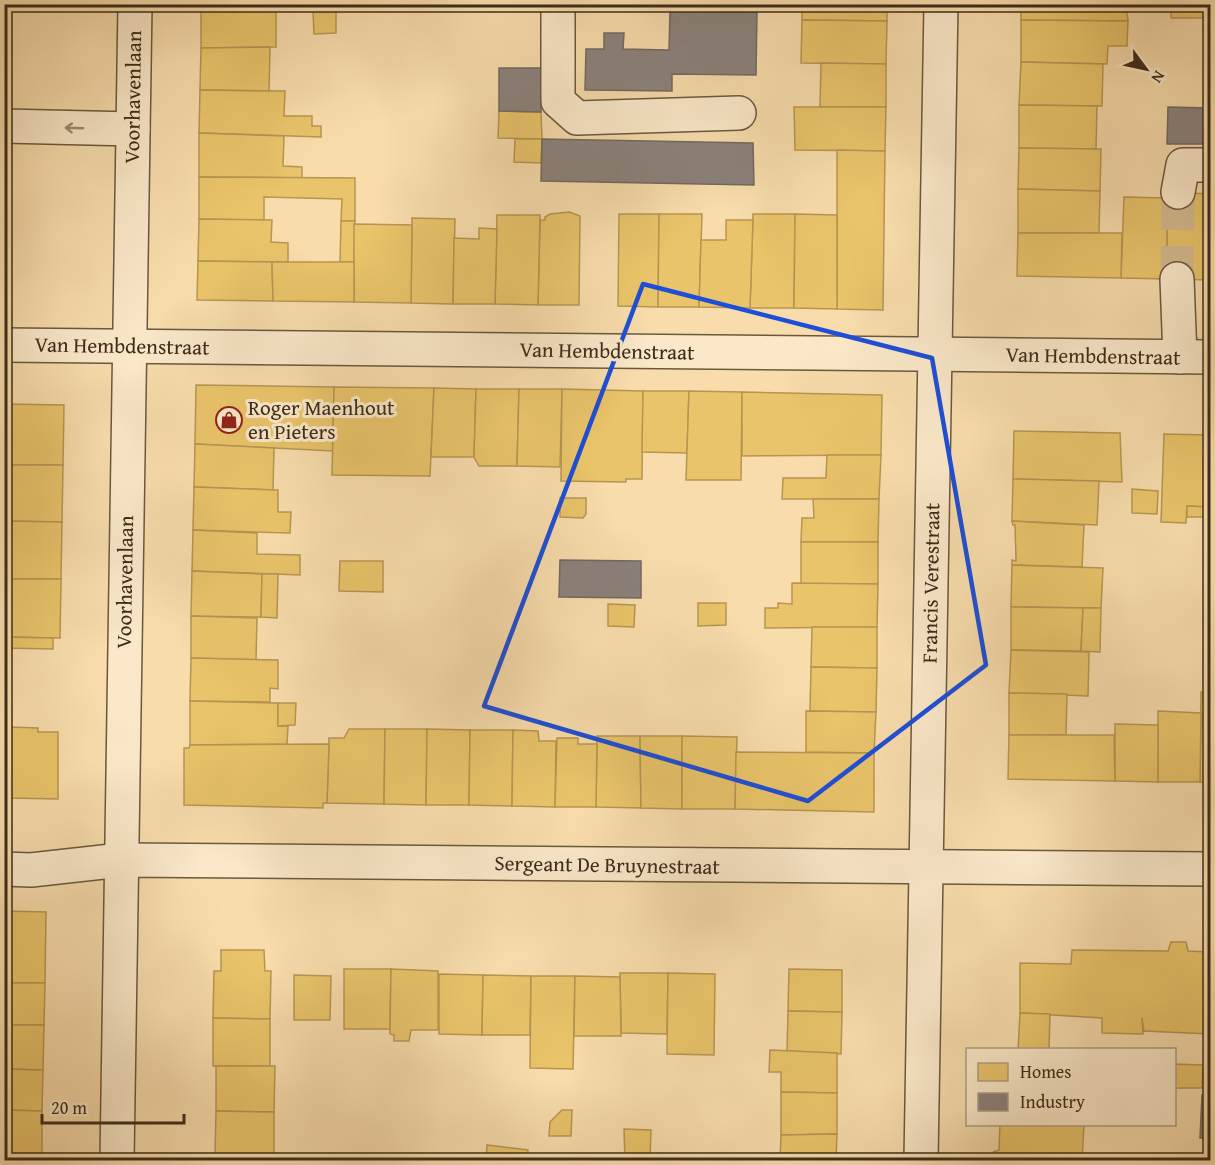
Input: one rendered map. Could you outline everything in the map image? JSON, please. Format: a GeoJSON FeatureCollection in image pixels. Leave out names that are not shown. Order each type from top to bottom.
{"type":"FeatureCollection","features":[{"type":"Feature","properties":{"kind":"street","name":"Voorhavenlaan"},"geometry":{"type":"LineString","coordinates":[[117,1161],[135,4]]}},
{"type":"Feature","properties":{"kind":"street"},"geometry":{"type":"LineString","coordinates":[[558,4],[558,101],[577,118],[739,113]]}},
{"type":"Feature","properties":{"kind":"street","name":"Francis Verestraat"},"geometry":{"type":"LineString","coordinates":[[921,1161],[941,4]]}},
{"type":"Feature","properties":{"kind":"street"},"geometry":{"type":"LineString","coordinates":[[4,126],[133,129]]}},
{"type":"Feature","properties":{"kind":"street"},"geometry":{"type":"LineString","coordinates":[[1178,192],[1183,165],[1210,165]]}},
{"type":"Feature","properties":{"kind":"street"},"geometry":{"type":"LineString","coordinates":[[1177,279],[1195,357]]}},
{"type":"Feature","properties":{"kind":"street","name":"Van Hembdenstraat"},"geometry":{"type":"LineString","coordinates":[[4,345],[1195,357]]}},
{"type":"Feature","properties":{"kind":"street","name":"Sergeant De Bruynestraat"},"geometry":{"type":"LineString","coordinates":[[4,869],[31,870],[121,860],[1210,869]]}},
{"type":"Feature","properties":{"kind":"highlighted area"},"geometry":{"type":"Polygon","coordinates":[[[643,284],[932,358],[986,665],[808,801],[484,706],[643,284]]]}},
{"type":"Feature","properties":{"kind":"building: Homes"},"geometry":{"type":"Polygon","coordinates":[[[201,4],[276,4],[276,47],[201,48],[201,4]]]}},
{"type":"Feature","properties":{"kind":"building: Homes"},"geometry":{"type":"Polygon","coordinates":[[[802,4],[887,4],[887,21],[802,20],[802,4]]]}},
{"type":"Feature","properties":{"kind":"building: Homes"},"geometry":{"type":"Polygon","coordinates":[[[1021,4],[1123,4],[1123,12],[1127,12],[1128,21],[1021,20],[1021,4]]]}},
{"type":"Feature","properties":{"kind":"building: Homes"},"geometry":{"type":"Polygon","coordinates":[[[1127,4],[1171,4],[1171,8],[1127,6],[1127,4]]]}},
{"type":"Feature","properties":{"kind":"building: Homes"},"geometry":{"type":"Polygon","coordinates":[[[1171,4],[1210,4],[1210,18],[1171,18],[1171,4]]]}},
{"type":"Feature","properties":{"kind":"building: Homes"},"geometry":{"type":"Polygon","coordinates":[[[336,10],[336,33],[314,34],[313,11],[336,10]]]}},
{"type":"Feature","properties":{"kind":"building: Homes"},"geometry":{"type":"Polygon","coordinates":[[[802,20],[887,21],[886,64],[801,63],[802,20]]]}},
{"type":"Feature","properties":{"kind":"building: Homes"},"geometry":{"type":"Polygon","coordinates":[[[1021,20],[1128,21],[1127,46],[1108,46],[1107,64],[1021,62],[1021,20]]]}},
{"type":"Feature","properties":{"kind":"building: Homes"},"geometry":{"type":"Polygon","coordinates":[[[270,47],[269,91],[200,90],[201,48],[270,47]]]}},
{"type":"Feature","properties":{"kind":"building: Homes"},"geometry":{"type":"Polygon","coordinates":[[[1021,62],[1103,64],[1102,106],[1019,105],[1021,62]]]}},
{"type":"Feature","properties":{"kind":"building: Homes"},"geometry":{"type":"Polygon","coordinates":[[[821,63],[886,64],[886,107],[820,107],[821,63]]]}},
{"type":"Feature","properties":{"kind":"building: Homes"},"geometry":{"type":"Polygon","coordinates":[[[200,90],[285,91],[284,116],[312,116],[312,126],[321,126],[321,137],[199,133],[200,90]]]}},
{"type":"Feature","properties":{"kind":"building: Homes"},"geometry":{"type":"Polygon","coordinates":[[[1019,105],[1097,106],[1096,149],[1019,148],[1019,105]]]}},
{"type":"Feature","properties":{"kind":"building: Homes"},"geometry":{"type":"Polygon","coordinates":[[[794,107],[886,107],[885,151],[795,150],[794,107]]]}},
{"type":"Feature","properties":{"kind":"building: Homes"},"geometry":{"type":"Polygon","coordinates":[[[499,111],[541,112],[542,139],[498,138],[499,111]]]}},
{"type":"Feature","properties":{"kind":"building: Homes"},"geometry":{"type":"Polygon","coordinates":[[[199,133],[284,136],[283,166],[302,167],[302,178],[199,177],[199,133]]]}},
{"type":"Feature","properties":{"kind":"building: Homes"},"geometry":{"type":"Polygon","coordinates":[[[515,139],[542,139],[541,163],[514,162],[515,139]]]}},
{"type":"Feature","properties":{"kind":"building: Homes"},"geometry":{"type":"Polygon","coordinates":[[[1019,148],[1101,149],[1100,191],[1018,189],[1019,148]]]}},
{"type":"Feature","properties":{"kind":"building: Homes"},"geometry":{"type":"Polygon","coordinates":[[[837,150],[885,151],[883,310],[837,309],[837,150]]]}},
{"type":"Feature","properties":{"kind":"building: Homes"},"geometry":{"type":"Polygon","coordinates":[[[199,177],[355,178],[355,221],[341,221],[342,199],[264,197],[264,220],[199,219],[199,177]]]}},
{"type":"Feature","properties":{"kind":"building: Homes"},"geometry":{"type":"Polygon","coordinates":[[[1018,189],[1100,191],[1099,233],[1018,233],[1018,189]]]}},
{"type":"Feature","properties":{"kind":"building: Homes"},"geometry":{"type":"Polygon","coordinates":[[[1167,192],[1210,194],[1210,280],[1167,279],[1167,192]]]}},
{"type":"Feature","properties":{"kind":"building: Homes"},"geometry":{"type":"Polygon","coordinates":[[[1124,197],[1167,198],[1167,279],[1121,278],[1124,197]]]}},
{"type":"Feature","properties":{"kind":"building: Homes"},"geometry":{"type":"Polygon","coordinates":[[[569,212],[580,216],[579,305],[538,305],[540,220],[545,220],[545,217],[550,214],[569,212]]]}},
{"type":"Feature","properties":{"kind":"building: Homes"},"geometry":{"type":"Polygon","coordinates":[[[619,214],[659,214],[658,307],[618,306],[619,214]]]}},
{"type":"Feature","properties":{"kind":"building: Homes"},"geometry":{"type":"Polygon","coordinates":[[[659,214],[702,214],[699,307],[658,307],[659,214]]]}},
{"type":"Feature","properties":{"kind":"building: Homes"},"geometry":{"type":"Polygon","coordinates":[[[753,214],[795,214],[794,308],[750,308],[753,214]]]}},
{"type":"Feature","properties":{"kind":"building: Homes"},"geometry":{"type":"Polygon","coordinates":[[[795,214],[837,215],[837,309],[794,308],[795,214]]]}},
{"type":"Feature","properties":{"kind":"building: Homes"},"geometry":{"type":"Polygon","coordinates":[[[497,215],[540,215],[538,305],[495,304],[497,215]]]}},
{"type":"Feature","properties":{"kind":"building: Homes"},"geometry":{"type":"Polygon","coordinates":[[[412,218],[455,219],[453,304],[411,303],[412,218]]]}},
{"type":"Feature","properties":{"kind":"building: Homes"},"geometry":{"type":"Polygon","coordinates":[[[199,219],[272,220],[271,242],[288,243],[288,262],[198,261],[199,219]]]}},
{"type":"Feature","properties":{"kind":"building: Homes"},"geometry":{"type":"Polygon","coordinates":[[[726,220],[753,220],[750,308],[699,307],[701,240],[726,240],[726,220]]]}},
{"type":"Feature","properties":{"kind":"building: Homes"},"geometry":{"type":"Polygon","coordinates":[[[341,221],[355,221],[354,262],[340,262],[341,221]]]}},
{"type":"Feature","properties":{"kind":"building: Homes"},"geometry":{"type":"Polygon","coordinates":[[[354,224],[412,225],[411,303],[354,302],[354,224]]]}},
{"type":"Feature","properties":{"kind":"building: Homes"},"geometry":{"type":"Polygon","coordinates":[[[479,228],[497,229],[495,304],[453,304],[454,238],[479,239],[479,228]]]}},
{"type":"Feature","properties":{"kind":"building: Homes"},"geometry":{"type":"Polygon","coordinates":[[[1018,233],[1122,233],[1121,278],[1017,276],[1018,233]]]}},
{"type":"Feature","properties":{"kind":"building: Homes"},"geometry":{"type":"Polygon","coordinates":[[[198,261],[272,262],[273,301],[197,300],[198,261]]]}},
{"type":"Feature","properties":{"kind":"building: Homes"},"geometry":{"type":"Polygon","coordinates":[[[272,262],[354,262],[354,302],[273,301],[272,262]]]}},
{"type":"Feature","properties":{"kind":"building: Homes"},"geometry":{"type":"Polygon","coordinates":[[[196,385],[334,387],[333,451],[195,444],[196,385]]]}},
{"type":"Feature","properties":{"kind":"building: Homes"},"geometry":{"type":"Polygon","coordinates":[[[334,387],[434,388],[430,476],[332,475],[334,387]]]}},
{"type":"Feature","properties":{"kind":"building: Homes"},"geometry":{"type":"Polygon","coordinates":[[[434,388],[476,389],[474,457],[431,457],[434,388]]]}},
{"type":"Feature","properties":{"kind":"building: Homes"},"geometry":{"type":"Polygon","coordinates":[[[476,389],[519,389],[517,466],[479,466],[474,457],[476,389]]]}},
{"type":"Feature","properties":{"kind":"building: Homes"},"geometry":{"type":"Polygon","coordinates":[[[519,389],[562,389],[560,467],[517,466],[519,389]]]}},
{"type":"Feature","properties":{"kind":"building: Homes"},"geometry":{"type":"Polygon","coordinates":[[[562,389],[643,391],[642,479],[626,479],[626,482],[561,481],[562,389]]]}},
{"type":"Feature","properties":{"kind":"building: Homes"},"geometry":{"type":"Polygon","coordinates":[[[643,391],[689,391],[687,453],[642,452],[643,391]]]}},
{"type":"Feature","properties":{"kind":"building: Homes"},"geometry":{"type":"Polygon","coordinates":[[[689,391],[742,392],[741,480],[686,480],[689,391]]]}},
{"type":"Feature","properties":{"kind":"building: Homes"},"geometry":{"type":"Polygon","coordinates":[[[742,392],[882,395],[881,455],[742,456],[742,392]]]}},
{"type":"Feature","properties":{"kind":"building: Homes"},"geometry":{"type":"Polygon","coordinates":[[[5,404],[64,405],[63,465],[4,465],[5,404]]]}},
{"type":"Feature","properties":{"kind":"building: Homes"},"geometry":{"type":"Polygon","coordinates":[[[1014,431],[1120,433],[1122,482],[1013,479],[1014,431]]]}},
{"type":"Feature","properties":{"kind":"building: Homes"},"geometry":{"type":"Polygon","coordinates":[[[1164,434],[1210,435],[1210,507],[1187,506],[1186,523],[1161,522],[1164,434]]]}},
{"type":"Feature","properties":{"kind":"building: Homes"},"geometry":{"type":"Polygon","coordinates":[[[195,444],[274,448],[273,490],[194,487],[195,444]]]}},
{"type":"Feature","properties":{"kind":"building: Homes"},"geometry":{"type":"Polygon","coordinates":[[[827,455],[881,455],[879,499],[782,499],[783,478],[826,478],[827,455]]]}},
{"type":"Feature","properties":{"kind":"building: Homes"},"geometry":{"type":"Polygon","coordinates":[[[4,465],[63,465],[62,522],[4,521],[4,465]]]}},
{"type":"Feature","properties":{"kind":"building: Homes"},"geometry":{"type":"Polygon","coordinates":[[[1013,479],[1099,481],[1097,525],[1012,521],[1013,479]]]}},
{"type":"Feature","properties":{"kind":"building: Homes"},"geometry":{"type":"Polygon","coordinates":[[[194,487],[278,490],[278,512],[291,512],[290,533],[193,530],[194,487]]]}},
{"type":"Feature","properties":{"kind":"building: Homes"},"geometry":{"type":"Polygon","coordinates":[[[1132,489],[1158,491],[1157,514],[1132,513],[1132,489]]]}},
{"type":"Feature","properties":{"kind":"building: Homes"},"geometry":{"type":"Polygon","coordinates":[[[560,498],[586,498],[586,514],[583,518],[560,517],[560,498]]]}},
{"type":"Feature","properties":{"kind":"building: Homes"},"geometry":{"type":"Polygon","coordinates":[[[813,499],[879,499],[878,542],[801,542],[802,518],[814,518],[813,499]]]}},
{"type":"Feature","properties":{"kind":"building: Homes"},"geometry":{"type":"Polygon","coordinates":[[[1187,506],[1208,507],[1208,517],[1187,517],[1187,506]]]}},
{"type":"Feature","properties":{"kind":"building: Homes"},"geometry":{"type":"Polygon","coordinates":[[[4,521],[62,522],[61,579],[4,579],[4,521]]]}},
{"type":"Feature","properties":{"kind":"building: Homes"},"geometry":{"type":"Polygon","coordinates":[[[1012,521],[1084,525],[1082,567],[1012,565],[1012,560],[1016,561],[1015,525],[1012,521]]]}},
{"type":"Feature","properties":{"kind":"building: Homes"},"geometry":{"type":"Polygon","coordinates":[[[193,530],[257,533],[257,554],[300,555],[300,575],[192,571],[193,530]]]}},
{"type":"Feature","properties":{"kind":"building: Homes"},"geometry":{"type":"Polygon","coordinates":[[[801,542],[878,542],[878,584],[801,584],[801,542]]]}},
{"type":"Feature","properties":{"kind":"building: Homes"},"geometry":{"type":"Polygon","coordinates":[[[340,561],[383,561],[383,592],[339,591],[340,561]]]}},
{"type":"Feature","properties":{"kind":"building: Homes"},"geometry":{"type":"Polygon","coordinates":[[[1012,565],[1103,568],[1101,608],[1011,607],[1012,565]]]}},
{"type":"Feature","properties":{"kind":"building: Homes"},"geometry":{"type":"Polygon","coordinates":[[[192,571],[262,574],[261,617],[191,616],[192,571]]]}},
{"type":"Feature","properties":{"kind":"building: Homes"},"geometry":{"type":"Polygon","coordinates":[[[262,574],[278,574],[277,618],[261,617],[262,574]]]}},
{"type":"Feature","properties":{"kind":"building: Homes"},"geometry":{"type":"Polygon","coordinates":[[[4,579],[61,579],[60,638],[4,637],[4,579]]]}},
{"type":"Feature","properties":{"kind":"building: Homes"},"geometry":{"type":"Polygon","coordinates":[[[792,583],[878,584],[877,627],[765,628],[765,608],[778,608],[778,603],[792,604],[792,583]]]}},
{"type":"Feature","properties":{"kind":"building: Homes"},"geometry":{"type":"Polygon","coordinates":[[[698,603],[726,603],[726,625],[698,626],[698,603]]]}},
{"type":"Feature","properties":{"kind":"building: Homes"},"geometry":{"type":"Polygon","coordinates":[[[608,604],[635,605],[634,627],[608,626],[608,604]]]}},
{"type":"Feature","properties":{"kind":"building: Homes"},"geometry":{"type":"Polygon","coordinates":[[[1011,607],[1083,608],[1081,651],[1011,650],[1011,607]]]}},
{"type":"Feature","properties":{"kind":"building: Homes"},"geometry":{"type":"Polygon","coordinates":[[[1083,608],[1101,608],[1100,652],[1081,651],[1083,608]]]}},
{"type":"Feature","properties":{"kind":"building: Homes"},"geometry":{"type":"Polygon","coordinates":[[[191,616],[257,618],[256,660],[191,658],[191,616]]]}},
{"type":"Feature","properties":{"kind":"building: Homes"},"geometry":{"type":"Polygon","coordinates":[[[812,627],[877,627],[877,668],[811,667],[812,627]]]}},
{"type":"Feature","properties":{"kind":"building: Homes"},"geometry":{"type":"Polygon","coordinates":[[[4,637],[53,638],[53,649],[4,648],[4,637]]]}},
{"type":"Feature","properties":{"kind":"building: Homes"},"geometry":{"type":"Polygon","coordinates":[[[1011,650],[1089,652],[1088,696],[1009,693],[1011,650]]]}},
{"type":"Feature","properties":{"kind":"building: Homes"},"geometry":{"type":"Polygon","coordinates":[[[191,658],[278,660],[278,689],[270,688],[270,702],[190,701],[191,658]]]}},
{"type":"Feature","properties":{"kind":"building: Homes"},"geometry":{"type":"Polygon","coordinates":[[[811,667],[877,668],[876,712],[810,711],[811,667]]]}},
{"type":"Feature","properties":{"kind":"building: Homes"},"geometry":{"type":"Polygon","coordinates":[[[1201,692],[1210,692],[1210,783],[1200,782],[1201,692]]]}},
{"type":"Feature","properties":{"kind":"building: Homes"},"geometry":{"type":"Polygon","coordinates":[[[1009,693],[1067,694],[1066,735],[1009,735],[1009,693]]]}},
{"type":"Feature","properties":{"kind":"building: Homes"},"geometry":{"type":"Polygon","coordinates":[[[190,701],[278,703],[278,726],[288,726],[287,744],[190,745],[190,701]]]}},
{"type":"Feature","properties":{"kind":"building: Homes"},"geometry":{"type":"Polygon","coordinates":[[[278,703],[296,703],[295,725],[278,726],[278,703]]]}},
{"type":"Feature","properties":{"kind":"building: Homes"},"geometry":{"type":"Polygon","coordinates":[[[806,711],[876,712],[874,753],[806,752],[806,711]]]}},
{"type":"Feature","properties":{"kind":"building: Homes"},"geometry":{"type":"Polygon","coordinates":[[[1158,711],[1201,713],[1200,782],[1158,782],[1158,711]]]}},
{"type":"Feature","properties":{"kind":"building: Homes"},"geometry":{"type":"Polygon","coordinates":[[[1115,724],[1158,725],[1158,782],[1115,781],[1115,724]]]}},
{"type":"Feature","properties":{"kind":"building: Homes"},"geometry":{"type":"Polygon","coordinates":[[[4,727],[9,727],[8,798],[4,798],[4,727]]]}},
{"type":"Feature","properties":{"kind":"building: Homes"},"geometry":{"type":"Polygon","coordinates":[[[9,727],[38,728],[38,732],[58,732],[58,799],[8,798],[9,727]]]}},
{"type":"Feature","properties":{"kind":"building: Homes"},"geometry":{"type":"Polygon","coordinates":[[[349,729],[385,729],[384,804],[327,803],[329,738],[344,738],[349,729]]]}},
{"type":"Feature","properties":{"kind":"building: Homes"},"geometry":{"type":"Polygon","coordinates":[[[385,729],[427,729],[426,805],[384,804],[385,729]]]}},
{"type":"Feature","properties":{"kind":"building: Homes"},"geometry":{"type":"Polygon","coordinates":[[[427,729],[470,730],[469,805],[426,805],[427,729]]]}},
{"type":"Feature","properties":{"kind":"building: Homes"},"geometry":{"type":"Polygon","coordinates":[[[470,730],[513,730],[512,806],[469,805],[470,730]]]}},
{"type":"Feature","properties":{"kind":"building: Homes"},"geometry":{"type":"Polygon","coordinates":[[[513,730],[538,731],[539,741],[556,741],[555,807],[512,806],[513,730]]]}},
{"type":"Feature","properties":{"kind":"building: Homes"},"geometry":{"type":"Polygon","coordinates":[[[1009,735],[1114,735],[1115,781],[1008,779],[1009,735]]]}},
{"type":"Feature","properties":{"kind":"building: Homes"},"geometry":{"type":"Polygon","coordinates":[[[597,736],[640,736],[641,808],[596,807],[597,736]]]}},
{"type":"Feature","properties":{"kind":"building: Homes"},"geometry":{"type":"Polygon","coordinates":[[[640,736],[682,736],[682,809],[641,808],[640,736]]]}},
{"type":"Feature","properties":{"kind":"building: Homes"},"geometry":{"type":"Polygon","coordinates":[[[682,736],[737,737],[735,809],[682,809],[682,736]]]}},
{"type":"Feature","properties":{"kind":"building: Homes"},"geometry":{"type":"Polygon","coordinates":[[[557,738],[578,738],[578,744],[597,744],[596,807],[555,807],[557,738]]]}},
{"type":"Feature","properties":{"kind":"building: Homes"},"geometry":{"type":"Polygon","coordinates":[[[329,744],[327,803],[323,803],[323,808],[184,805],[184,748],[189,748],[190,745],[329,744]]]}},
{"type":"Feature","properties":{"kind":"building: Homes"},"geometry":{"type":"Polygon","coordinates":[[[736,752],[874,753],[874,812],[735,809],[736,752]]]}},
{"type":"Feature","properties":{"kind":"building: Homes"},"geometry":{"type":"Polygon","coordinates":[[[4,911],[46,912],[45,983],[4,983],[4,911]]]}},
{"type":"Feature","properties":{"kind":"building: Homes"},"geometry":{"type":"Polygon","coordinates":[[[1171,942],[1186,942],[1188,951],[1210,952],[1210,1034],[1144,1031],[1142,1018],[1143,1034],[1102,1033],[1102,1018],[1020,1013],[1020,963],[1071,964],[1072,950],[1168,951],[1171,942]]]}},
{"type":"Feature","properties":{"kind":"building: Homes"},"geometry":{"type":"Polygon","coordinates":[[[221,950],[264,950],[265,971],[271,971],[270,1019],[213,1018],[214,971],[221,971],[221,950]]]}},
{"type":"Feature","properties":{"kind":"building: Homes"},"geometry":{"type":"Polygon","coordinates":[[[344,969],[391,969],[390,1029],[344,1029],[344,969]]]}},
{"type":"Feature","properties":{"kind":"building: Homes"},"geometry":{"type":"Polygon","coordinates":[[[391,969],[438,971],[438,1030],[411,1030],[409,1041],[394,1041],[394,1035],[390,1034],[391,969]]]}},
{"type":"Feature","properties":{"kind":"building: Homes"},"geometry":{"type":"Polygon","coordinates":[[[789,969],[842,970],[842,1012],[788,1011],[789,969]]]}},
{"type":"Feature","properties":{"kind":"building: Homes"},"geometry":{"type":"Polygon","coordinates":[[[620,973],[668,973],[667,1034],[621,1033],[620,973]]]}},
{"type":"Feature","properties":{"kind":"building: Homes"},"geometry":{"type":"Polygon","coordinates":[[[668,973],[715,974],[714,1055],[667,1054],[668,973]]]}},
{"type":"Feature","properties":{"kind":"building: Homes"},"geometry":{"type":"Polygon","coordinates":[[[439,974],[483,975],[482,1035],[439,1034],[439,974]]]}},
{"type":"Feature","properties":{"kind":"building: Homes"},"geometry":{"type":"Polygon","coordinates":[[[294,975],[331,976],[330,1020],[294,1020],[294,975]]]}},
{"type":"Feature","properties":{"kind":"building: Homes"},"geometry":{"type":"Polygon","coordinates":[[[483,975],[531,976],[530,1035],[482,1035],[483,975]]]}},
{"type":"Feature","properties":{"kind":"building: Homes"},"geometry":{"type":"Polygon","coordinates":[[[531,976],[575,976],[573,1069],[530,1068],[531,976]]]}},
{"type":"Feature","properties":{"kind":"building: Homes"},"geometry":{"type":"Polygon","coordinates":[[[575,976],[620,977],[621,1036],[574,1036],[575,976]]]}},
{"type":"Feature","properties":{"kind":"building: Homes"},"geometry":{"type":"Polygon","coordinates":[[[4,983],[45,983],[44,1025],[4,1025],[4,983]]]}},
{"type":"Feature","properties":{"kind":"building: Homes"},"geometry":{"type":"Polygon","coordinates":[[[788,1011],[842,1012],[841,1054],[787,1051],[788,1011]]]}},
{"type":"Feature","properties":{"kind":"building: Homes"},"geometry":{"type":"Polygon","coordinates":[[[1020,1013],[1050,1014],[1049,1048],[1018,1048],[1020,1013]]]}},
{"type":"Feature","properties":{"kind":"building: Homes"},"geometry":{"type":"Polygon","coordinates":[[[213,1018],[270,1019],[270,1066],[213,1066],[213,1018]]]}},
{"type":"Feature","properties":{"kind":"building: Homes"},"geometry":{"type":"Polygon","coordinates":[[[4,1025],[44,1025],[43,1070],[4,1069],[4,1025]]]}},
{"type":"Feature","properties":{"kind":"building: Homes"},"geometry":{"type":"Polygon","coordinates":[[[770,1050],[837,1053],[837,1093],[781,1092],[781,1072],[769,1072],[770,1050]]]}},
{"type":"Feature","properties":{"kind":"building: Homes"},"geometry":{"type":"Polygon","coordinates":[[[1176,1064],[1203,1065],[1202,1088],[1176,1088],[1176,1064]]]}},
{"type":"Feature","properties":{"kind":"building: Homes"},"geometry":{"type":"Polygon","coordinates":[[[216,1066],[275,1066],[274,1112],[216,1111],[216,1066]]]}},
{"type":"Feature","properties":{"kind":"building: Homes"},"geometry":{"type":"Polygon","coordinates":[[[4,1069],[43,1070],[42,1111],[4,1110],[4,1069]]]}},
{"type":"Feature","properties":{"kind":"building: Homes"},"geometry":{"type":"Polygon","coordinates":[[[781,1092],[837,1093],[837,1134],[781,1135],[781,1092]]]}},
{"type":"Feature","properties":{"kind":"building: Homes"},"geometry":{"type":"Polygon","coordinates":[[[4,1110],[42,1111],[42,1160],[4,1160],[4,1110]]]}},
{"type":"Feature","properties":{"kind":"building: Homes"},"geometry":{"type":"Polygon","coordinates":[[[562,1110],[572,1110],[571,1136],[549,1136],[550,1122],[562,1110]]]}},
{"type":"Feature","properties":{"kind":"building: Homes"},"geometry":{"type":"Polygon","coordinates":[[[216,1111],[274,1112],[274,1157],[215,1156],[216,1111]]]}},
{"type":"Feature","properties":{"kind":"building: Homes"},"geometry":{"type":"Polygon","coordinates":[[[1000,1126],[1084,1126],[1082,1160],[993,1160],[993,1152],[999,1150],[1000,1126]]]}},
{"type":"Feature","properties":{"kind":"building: Homes"},"geometry":{"type":"Polygon","coordinates":[[[624,1129],[651,1130],[650,1160],[625,1160],[624,1129]]]}},
{"type":"Feature","properties":{"kind":"building: Homes"},"geometry":{"type":"Polygon","coordinates":[[[837,1134],[836,1160],[780,1160],[781,1135],[837,1134]]]}},
{"type":"Feature","properties":{"kind":"building: Homes"},"geometry":{"type":"Polygon","coordinates":[[[487,1145],[528,1150],[527,1160],[486,1160],[487,1145]]]}},
{"type":"Feature","properties":{"kind":"building: Homes"},"geometry":{"type":"Polygon","coordinates":[[[215,1156],[274,1157],[274,1160],[215,1160],[215,1156]]]}},
{"type":"Feature","properties":{"kind":"building: Industry"},"geometry":{"type":"Polygon","coordinates":[[[670,11],[757,12],[756,75],[672,74],[672,91],[585,90],[586,49],[604,49],[604,33],[624,33],[623,49],[669,50],[670,11]]]}},
{"type":"Feature","properties":{"kind":"building: Industry"},"geometry":{"type":"Polygon","coordinates":[[[499,68],[542,68],[541,112],[499,111],[499,68]]]}},
{"type":"Feature","properties":{"kind":"building: Industry"},"geometry":{"type":"Polygon","coordinates":[[[1168,107],[1210,108],[1210,144],[1167,144],[1168,107]]]}},
{"type":"Feature","properties":{"kind":"building: Industry"},"geometry":{"type":"Polygon","coordinates":[[[542,139],[753,143],[754,185],[541,181],[542,139]]]}},
{"type":"Feature","properties":{"kind":"building: Industry"},"geometry":{"type":"Polygon","coordinates":[[[560,560],[641,561],[641,598],[559,597],[560,560]]]}},
{"type":"Feature","properties":{"kind":"building: Industry"},"geometry":{"type":"Polygon","coordinates":[[[1202,1095],[1210,1095],[1210,1138],[1200,1138],[1202,1095]]]}},
{"type":"Feature","properties":{"kind":"tunnel"},"geometry":{"type":"LineString","coordinates":[[1177,279],[1178,192]]}},
{"type":"Feature","properties":{"kind":"place","name":"Roger Maenhout en Pieters"},"geometry":{"type":"Point","coordinates":[229,420]}}]}
